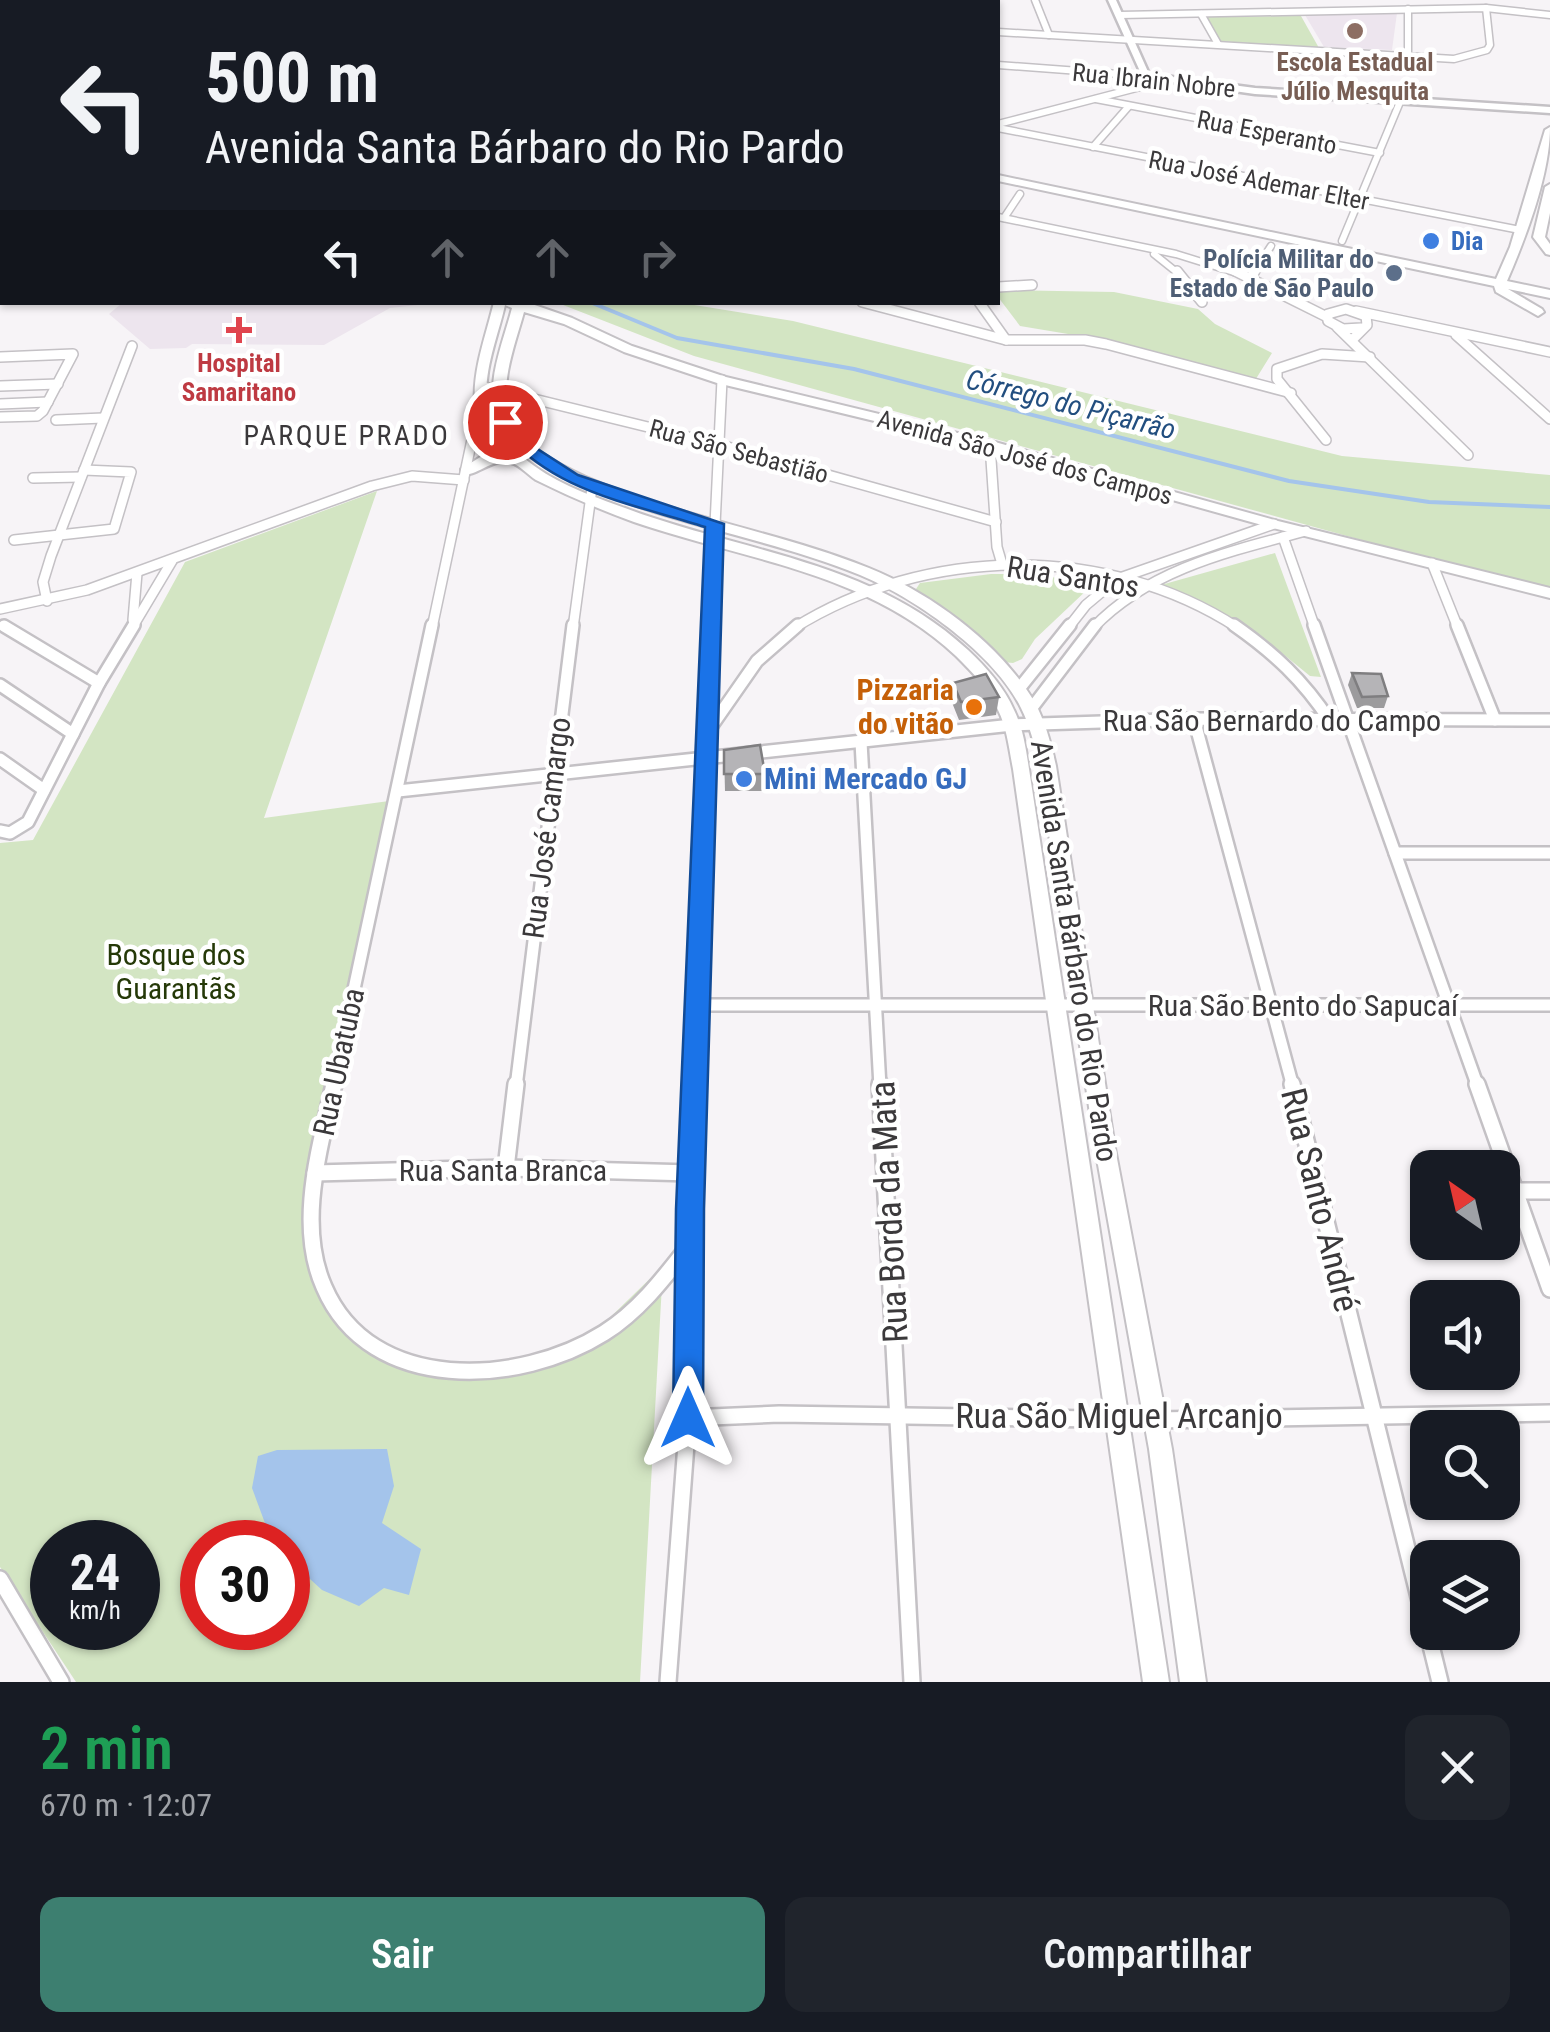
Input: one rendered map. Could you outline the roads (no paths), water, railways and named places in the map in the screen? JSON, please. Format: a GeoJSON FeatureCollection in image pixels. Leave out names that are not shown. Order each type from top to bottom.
{"type":"FeatureCollection","features":[{"type":"Feature","properties":{"kind":"main road"},"geometry":{"type":"LineString","coordinates":[[1544,313],[1509,298],[1500,289],[1550,130]]}},
{"type":"Feature","properties":{"kind":"main road"},"geometry":{"type":"LineString","coordinates":[[1000,168],[1502,278],[1550,293]]}},
{"type":"Feature","properties":{"kind":"main road"},"geometry":{"type":"LineString","coordinates":[[1000,178],[1460,274],[1550,283]]}},
{"type":"Feature","properties":{"kind":"main road"},"geometry":{"type":"LineString","coordinates":[[1550,187],[1546,220],[1538,237],[1550,253]]}},
{"type":"Feature","properties":{"kind":"main road"},"geometry":{"type":"LineString","coordinates":[[1516,247],[1550,253]]}},
{"type":"Feature","properties":{"kind":"main road"},"geometry":{"type":"LineString","coordinates":[[1460,274],[1499,300],[1544,313]]}},
{"type":"Feature","properties":{"kind":"main road"},"geometry":{"type":"LineString","coordinates":[[480,393],[510,305]]}},
{"type":"Feature","properties":{"kind":"main road","name":"Avenida Santa Bárbaro do Rio Pardo"},"geometry":{"type":"LineString","coordinates":[[511,305],[501,412],[512,435],[591,495]]}},
{"type":"Feature","properties":{"kind":"main road","name":"Avenida São José dos Campos"},"geometry":{"type":"LineString","coordinates":[[517,305],[568,321],[628,349],[722,380],[1550,593]]}},
{"type":"Feature","properties":{"kind":"main road","name":"Avenida Santa Bárbaro do Rio Pardo"},"geometry":{"type":"LineString","coordinates":[[480,393],[486,425],[512,459],[544,480],[714,531],[830,560],[889,584],[962,634],[1018,690],[1034,717],[1085,1006],[1099,1112],[1156,1420],[1193,1682]]}},
{"type":"Feature","properties":{"kind":"main road"},"geometry":{"type":"LineString","coordinates":[[465,476],[486,459],[512,459]]}},
{"type":"Feature","properties":{"kind":"main road","name":"Avenida Santa Bárbaro do Rio Pardo"},"geometry":{"type":"LineString","coordinates":[[714,531],[867,590],[908,611],[993,688],[1012,725],[1156,1682]]}},
{"type":"Feature","properties":{"kind":"street"},"geometry":{"type":"LineString","coordinates":[[1035,0],[1049,35]]}},
{"type":"Feature","properties":{"kind":"street"},"geometry":{"type":"LineString","coordinates":[[1112,0],[1146,76]]}},
{"type":"Feature","properties":{"kind":"street"},"geometry":{"type":"LineString","coordinates":[[1320,0],[1329,11]]}},
{"type":"Feature","properties":{"kind":"street"},"geometry":{"type":"LineString","coordinates":[[1000,32],[1454,59],[1481,54],[1490,45],[1486,8]]}},
{"type":"Feature","properties":{"kind":"street"},"geometry":{"type":"LineString","coordinates":[[1120,15],[1486,8],[1550,15]]}},
{"type":"Feature","properties":{"kind":"street"},"geometry":{"type":"LineString","coordinates":[[1408,10],[1408,55]]}},
{"type":"Feature","properties":{"kind":"street"},"geometry":{"type":"LineString","coordinates":[[1201,14],[1218,44]]}},
{"type":"Feature","properties":{"kind":"street","name":"Rua Ibrain Nobre"},"geometry":{"type":"LineString","coordinates":[[1000,66],[1146,76],[1233,89],[1550,110]]}},
{"type":"Feature","properties":{"kind":"street"},"geometry":{"type":"LineString","coordinates":[[1000,125],[1171,79]]}},
{"type":"Feature","properties":{"kind":"street","name":"Rua Esperanto"},"geometry":{"type":"LineString","coordinates":[[1096,99],[1380,153]]}},
{"type":"Feature","properties":{"kind":"street"},"geometry":{"type":"LineString","coordinates":[[1342,242],[1400,102]]}},
{"type":"Feature","properties":{"kind":"street"},"geometry":{"type":"LineString","coordinates":[[1093,147],[1129,106]]}},
{"type":"Feature","properties":{"kind":"street","name":"Rua José Ademar Elter"},"geometry":{"type":"LineString","coordinates":[[1000,126],[1520,230]]}},
{"type":"Feature","properties":{"kind":"street"},"geometry":{"type":"LineString","coordinates":[[1020,194],[1000,217],[1213,264],[1250,276],[1327,317],[1468,454]]}},
{"type":"Feature","properties":{"kind":"street"},"geometry":{"type":"LineString","coordinates":[[1250,276],[1270,246]]}},
{"type":"Feature","properties":{"kind":"street"},"geometry":{"type":"LineString","coordinates":[[1142,247],[1186,280],[1202,302]]}},
{"type":"Feature","properties":{"kind":"street"},"geometry":{"type":"LineString","coordinates":[[1186,280],[1195,270],[1213,264]]}},
{"type":"Feature","properties":{"kind":"street"},"geometry":{"type":"LineString","coordinates":[[1000,287],[1032,285]]}},
{"type":"Feature","properties":{"kind":"street"},"geometry":{"type":"LineString","coordinates":[[1282,293],[1550,352]]}},
{"type":"Feature","properties":{"kind":"street"},"geometry":{"type":"LineString","coordinates":[[873,305],[1006,340],[1096,342],[1291,394]]}},
{"type":"Feature","properties":{"kind":"street"},"geometry":{"type":"LineString","coordinates":[[981,305],[1006,340]]}},
{"type":"Feature","properties":{"kind":"street"},"geometry":{"type":"LineString","coordinates":[[1327,317],[1332,310],[1351,310],[1365,326]]}},
{"type":"Feature","properties":{"kind":"street"},"geometry":{"type":"LineString","coordinates":[[963,329],[988,316]]}},
{"type":"Feature","properties":{"kind":"street"},"geometry":{"type":"LineString","coordinates":[[1337,326],[1365,326],[1391,317]]}},
{"type":"Feature","properties":{"kind":"street"},"geometry":{"type":"LineString","coordinates":[[1346,352],[1365,326]]}},
{"type":"Feature","properties":{"kind":"street"},"geometry":{"type":"LineString","coordinates":[[1453,333],[1550,419]]}},
{"type":"Feature","properties":{"kind":"street"},"geometry":{"type":"LineString","coordinates":[[1486,363],[1487,352],[1500,343]]}},
{"type":"Feature","properties":{"kind":"street"},"geometry":{"type":"LineString","coordinates":[[46,600],[43,582],[57,536],[132,346]]}},
{"type":"Feature","properties":{"kind":"street"},"geometry":{"type":"LineString","coordinates":[[1326,440],[1276,379],[1276,370],[1346,352],[1370,356]]}},
{"type":"Feature","properties":{"kind":"street"},"geometry":{"type":"LineString","coordinates":[[0,357],[73,354],[37,416],[0,417]]}},
{"type":"Feature","properties":{"kind":"street"},"geometry":{"type":"LineString","coordinates":[[668,1682],[688,1418],[689,1246],[704,758],[722,380]]}},
{"type":"Feature","properties":{"kind":"street"},"geometry":{"type":"LineString","coordinates":[[0,386],[58,384]]}},
{"type":"Feature","properties":{"kind":"street","name":"Rua São Sebastião"},"geometry":{"type":"LineString","coordinates":[[480,393],[501,389],[996,522]]}},
{"type":"Feature","properties":{"kind":"street","name":"Rua Ubatuba"},"geometry":{"type":"LineString","coordinates":[[480,393],[315,1174],[309,1206],[309,1246],[330,1300],[346,1324],[371,1344],[425,1369],[463,1374],[508,1371],[554,1358],[593,1340],[632,1312],[689,1246]]}},
{"type":"Feature","properties":{"kind":"street"},"geometry":{"type":"LineString","coordinates":[[0,404],[48,402]]}},
{"type":"Feature","properties":{"kind":"street"},"geometry":{"type":"LineString","coordinates":[[56,420],[103,418]]}},
{"type":"Feature","properties":{"kind":"street"},"geometry":{"type":"LineString","coordinates":[[990,446],[996,547],[1002,564]]}},
{"type":"Feature","properties":{"kind":"street"},"geometry":{"type":"LineString","coordinates":[[14,540],[105,533],[117,525],[130,472],[33,478]]}},
{"type":"Feature","properties":{"kind":"street"},"geometry":{"type":"LineString","coordinates":[[0,609],[62,597],[137,573],[372,486],[412,476],[465,476]]}},
{"type":"Feature","properties":{"kind":"street","name":"Rua José Camargo"},"geometry":{"type":"LineString","coordinates":[[506,1168],[591,495]]}},
{"type":"Feature","properties":{"kind":"street"},"geometry":{"type":"LineString","coordinates":[[1018,690],[1086,605],[1116,579],[1274,524]]}},
{"type":"Feature","properties":{"kind":"street"},"geometry":{"type":"LineString","coordinates":[[1034,717],[1079,642],[1117,603],[1182,568],[1306,532]]}},
{"type":"Feature","properties":{"kind":"street"},"geometry":{"type":"LineString","coordinates":[[1283,538],[1503,1150]]}},
{"type":"Feature","properties":{"kind":"street"},"geometry":{"type":"LineString","coordinates":[[0,831],[10,833],[28,822],[99,683],[173,560]]}},
{"type":"Feature","properties":{"kind":"street"},"geometry":{"type":"LineString","coordinates":[[1432,563],[1495,720]]}},
{"type":"Feature","properties":{"kind":"street","name":"Rua Santos"},"geometry":{"type":"LineString","coordinates":[[708,730],[729,696],[777,640],[820,612],[889,584],[943,570],[1002,564],[1116,579],[1223,619],[1300,675],[1318,696],[1330,721]]}},
{"type":"Feature","properties":{"kind":"street"},"geometry":{"type":"LineString","coordinates":[[48,569],[62,597]]}},
{"type":"Feature","properties":{"kind":"street"},"geometry":{"type":"LineString","coordinates":[[131,629],[138,595],[137,573]]}},
{"type":"Feature","properties":{"kind":"street"},"geometry":{"type":"LineString","coordinates":[[4,626],[99,683]]}},
{"type":"Feature","properties":{"kind":"street"},"geometry":{"type":"LineString","coordinates":[[0,685],[73,734]]}},
{"type":"Feature","properties":{"kind":"street","name":"Rua São Bernardo do Campo"},"geometry":{"type":"LineString","coordinates":[[398,790],[1012,725],[1034,717],[1550,720]]}},
{"type":"Feature","properties":{"kind":"street","name":"Rua Santo André"},"geometry":{"type":"LineString","coordinates":[[1194,719],[1273,1008],[1440,1682]]}},
{"type":"Feature","properties":{"kind":"street","name":"Rua Borda da Mata"},"geometry":{"type":"LineString","coordinates":[[861,742],[912,1682]]}},
{"type":"Feature","properties":{"kind":"street"},"geometry":{"type":"LineString","coordinates":[[0,758],[44,790]]}},
{"type":"Feature","properties":{"kind":"street"},"geometry":{"type":"LineString","coordinates":[[1395,853],[1550,853]]}},
{"type":"Feature","properties":{"kind":"street","name":"Rua São Bento do Sapucaí"},"geometry":{"type":"LineString","coordinates":[[697,1006],[1550,1006]]}},
{"type":"Feature","properties":{"kind":"street","name":"Rua Santa Branca"},"geometry":{"type":"LineString","coordinates":[[315,1174],[506,1168],[691,1173]]}},
{"type":"Feature","properties":{"kind":"street"},"geometry":{"type":"LineString","coordinates":[[1520,1191],[1550,1191]]}},
{"type":"Feature","properties":{"kind":"street"},"geometry":{"type":"LineString","coordinates":[[1520,1197],[1550,1289]]}},
{"type":"Feature","properties":{"kind":"street"},"geometry":{"type":"LineString","coordinates":[[1537,1251],[1550,1266]]}},
{"type":"Feature","properties":{"kind":"street","name":"Rua São Miguel Arcanjo"},"geometry":{"type":"LineString","coordinates":[[688,1418],[779,1414],[1156,1420],[1550,1413]]}},
{"type":"Feature","properties":{"kind":"street"},"geometry":{"type":"LineString","coordinates":[[0,1579],[60,1682]]}},
{"type":"Feature","properties":{"kind":"water"},"geometry":{"type":"Polygon","coordinates":[[[387,1449],[394,1486],[382,1523],[421,1549],[409,1595],[384,1588],[359,1606],[322,1590],[310,1579],[310,1520],[264,1520],[252,1488],[258,1456],[277,1450],[387,1449]]]}},
{"type":"Feature","properties":{"kind":"waterway","name":"Córrego do Piçarrão"},"geometry":{"type":"LineString","coordinates":[[597,305],[677,338],[854,369],[1289,481],[1429,502],[1550,507]]}},
{"type":"Feature","properties":{"kind":"place","name":"Escola Estadual Júlio Mesquita"},"geometry":{"type":"Point","coordinates":[1355,31]}},
{"type":"Feature","properties":{"kind":"place","name":"Dia"},"geometry":{"type":"Point","coordinates":[1431,241]}},
{"type":"Feature","properties":{"kind":"place","name":"Polícia Militar do Estado de São Paulo"},"geometry":{"type":"Point","coordinates":[1394,273]}},
{"type":"Feature","properties":{"kind":"place","name":"Hospital Samaritano"},"geometry":{"type":"Point","coordinates":[239,330]}},
{"type":"Feature","properties":{"kind":"place","name":"Pizzaria do vitão"},"geometry":{"type":"Point","coordinates":[974,707]}},
{"type":"Feature","properties":{"kind":"place","name":"Mini Mercado GJ"},"geometry":{"type":"Point","coordinates":[744,779]}},
{"type":"Feature","properties":{"kind":"district","name":"PARQUE PRADO"},"geometry":{"type":"Point","coordinates":[347,435]}},
{"type":"Feature","properties":{"kind":"park label","name":"Bosque dos Guarantãs"},"geometry":{"type":"Point","coordinates":[176,972]}}]}
